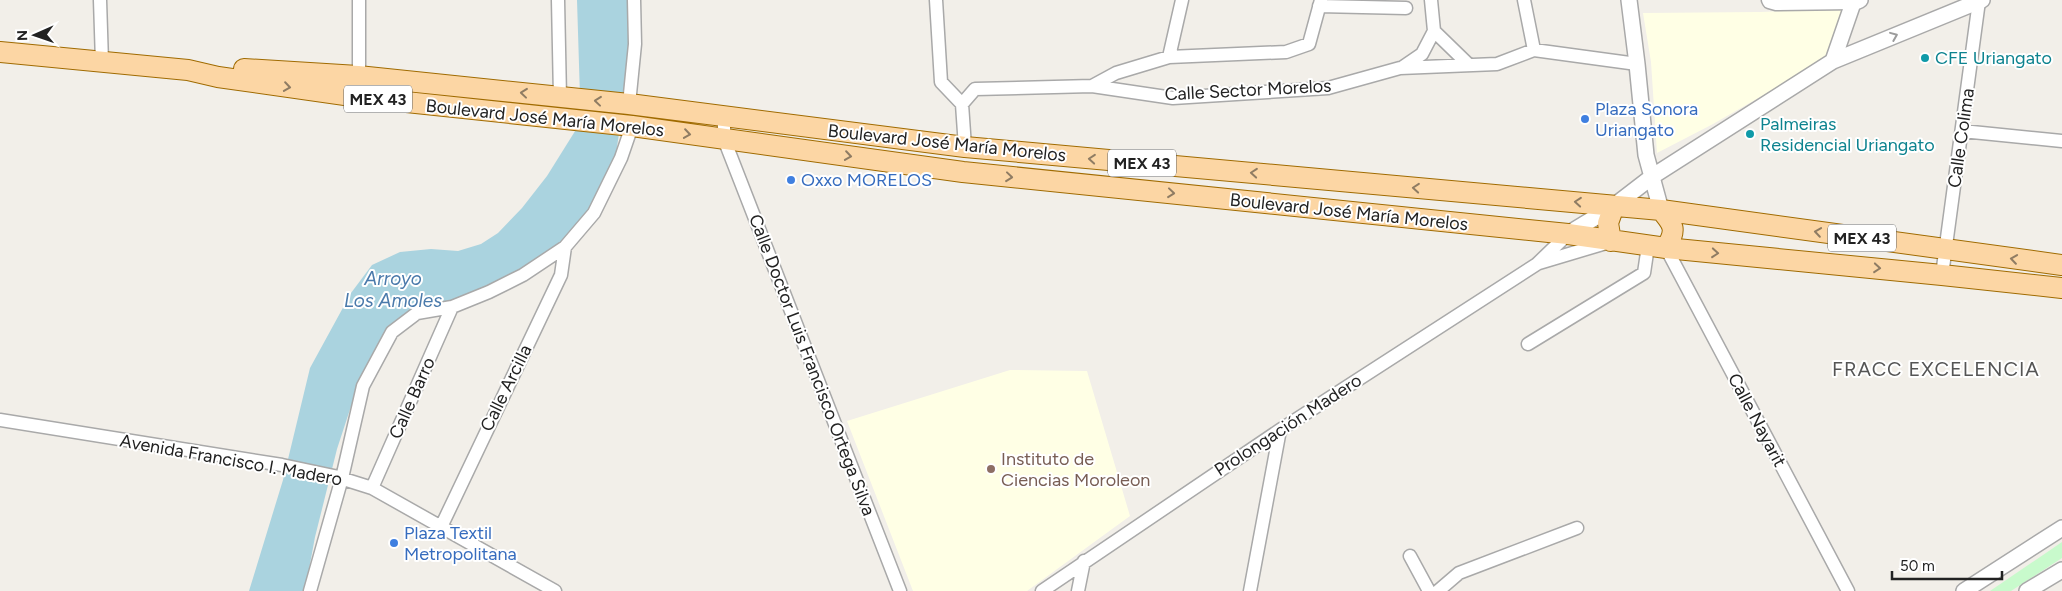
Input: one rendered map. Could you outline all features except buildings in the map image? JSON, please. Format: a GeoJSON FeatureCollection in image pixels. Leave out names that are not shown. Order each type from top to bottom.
{"type":"FeatureCollection","features":[{"type":"Feature","properties":{"kind":"main road","name":"MEX 43"},"geometry":{"type":"LineString","coordinates":[[0,52],[188,70]]}},
{"type":"Feature","properties":{"kind":"main road","name":"Boulevard José María Morelos"},"geometry":{"type":"LineString","coordinates":[[188,70],[216,67],[358,76],[627,104],[965,147],[1661,210],[2062,265]]}},
{"type":"Feature","properties":{"kind":"main road","name":"Boulevard José María Morelos"},"geometry":{"type":"LineString","coordinates":[[188,70],[218,77],[359,97],[627,126],[963,172],[1568,234],[1657,247],[2062,288]]}},
{"type":"Feature","properties":{"kind":"main road"},"geometry":{"type":"LineString","coordinates":[[1611,241],[1608,223],[1614,206]]}},
{"type":"Feature","properties":{"kind":"main road"},"geometry":{"type":"LineString","coordinates":[[1657,247],[1673,236],[1672,223],[1661,210]]}},
{"type":"Feature","properties":{"kind":"street"},"geometry":{"type":"LineString","coordinates":[[100,0],[102,62]]}},
{"type":"Feature","properties":{"kind":"street"},"geometry":{"type":"LineString","coordinates":[[359,0],[359,97]]}},
{"type":"Feature","properties":{"kind":"street"},"geometry":{"type":"LineString","coordinates":[[558,0],[566,98]]}},
{"type":"Feature","properties":{"kind":"street"},"geometry":{"type":"LineString","coordinates":[[627,104],[635,44],[634,0]]}},
{"type":"Feature","properties":{"kind":"street"},"geometry":{"type":"LineString","coordinates":[[936,0],[941,82],[962,104],[965,147]]}},
{"type":"Feature","properties":{"kind":"street"},"geometry":{"type":"LineString","coordinates":[[1170,57],[1182,0]]}},
{"type":"Feature","properties":{"kind":"street"},"geometry":{"type":"LineString","coordinates":[[1400,68],[1422,54],[1434,31],[1431,0]]}},
{"type":"Feature","properties":{"kind":"street"},"geometry":{"type":"LineString","coordinates":[[1524,0],[1534,50]]}},
{"type":"Feature","properties":{"kind":"street"},"geometry":{"type":"LineString","coordinates":[[1629,0],[1638,64],[1646,154],[1661,210]]}},
{"type":"Feature","properties":{"kind":"street"},"geometry":{"type":"LineString","coordinates":[[1768,0],[1776,4],[1856,1],[1833,61]]}},
{"type":"Feature","properties":{"kind":"street"},"geometry":{"type":"LineString","coordinates":[[1568,234],[1614,206],[1653,176],[1833,61],[1980,0]]}},
{"type":"Feature","properties":{"kind":"street","name":"Calle Colima"},"geometry":{"type":"LineString","coordinates":[[1942,275],[1944,249],[1980,0]]}},
{"type":"Feature","properties":{"kind":"street"},"geometry":{"type":"LineString","coordinates":[[1092,86],[1116,73],[1170,57],[1286,52],[1308,44],[1320,3],[1406,8]]}},
{"type":"Feature","properties":{"kind":"street"},"geometry":{"type":"LineString","coordinates":[[1845,27],[1847,38],[1855,45],[1867,47]]}},
{"type":"Feature","properties":{"kind":"street"},"geometry":{"type":"LineString","coordinates":[[1434,31],[1469,65]]}},
{"type":"Feature","properties":{"kind":"street","name":"Calle Sector Morelos"},"geometry":{"type":"LineString","coordinates":[[962,104],[975,89],[1092,86],[1173,98],[1328,88],[1400,68],[1497,64],[1534,50],[1638,64]]}},
{"type":"Feature","properties":{"kind":"street"},"geometry":{"type":"LineString","coordinates":[[724,116],[724,139]]}},
{"type":"Feature","properties":{"kind":"street"},"geometry":{"type":"LineString","coordinates":[[310,591],[363,386],[392,332],[417,313],[452,307],[490,292],[515,279],[565,247],[594,213],[621,158],[627,126]]}},
{"type":"Feature","properties":{"kind":"street"},"geometry":{"type":"LineString","coordinates":[[1962,131],[2062,141]]}},
{"type":"Feature","properties":{"kind":"street","name":"Calle Doctor Luis Francisco Ortega Silva"},"geometry":{"type":"LineString","coordinates":[[724,139],[900,591]]}},
{"type":"Feature","properties":{"kind":"street","name":"Prolongación Madero"},"geometry":{"type":"LineString","coordinates":[[1042,591],[1280,430],[1537,264],[1568,234]]}},
{"type":"Feature","properties":{"kind":"street","name":"Prolongación Madero"},"geometry":{"type":"LineString","coordinates":[[1537,264],[1611,241]]}},
{"type":"Feature","properties":{"kind":"street","name":"Calle Arcilla"},"geometry":{"type":"LineString","coordinates":[[441,527],[561,275],[565,247]]}},
{"type":"Feature","properties":{"kind":"street"},"geometry":{"type":"LineString","coordinates":[[1528,344],[1644,273],[1657,247]]}},
{"type":"Feature","properties":{"kind":"street","name":"Calle Nayarit"},"geometry":{"type":"LineString","coordinates":[[1657,247],[1848,591]]}},
{"type":"Feature","properties":{"kind":"street","name":"Calle Barro"},"geometry":{"type":"LineString","coordinates":[[372,488],[452,307]]}},
{"type":"Feature","properties":{"kind":"street","name":"Avenida Francisco I. Madero"},"geometry":{"type":"LineString","coordinates":[[0,420],[282,465],[338,477],[372,488],[555,591]]}},
{"type":"Feature","properties":{"kind":"street"},"geometry":{"type":"LineString","coordinates":[[1250,591],[1280,430]]}},
{"type":"Feature","properties":{"kind":"street"},"geometry":{"type":"LineString","coordinates":[[1438,591],[1459,573],[1577,528]]}},
{"type":"Feature","properties":{"kind":"street"},"geometry":{"type":"LineString","coordinates":[[1964,591],[2062,528]]}},
{"type":"Feature","properties":{"kind":"street"},"geometry":{"type":"LineString","coordinates":[[1410,556],[1429,591]]}},
{"type":"Feature","properties":{"kind":"street"},"geometry":{"type":"LineString","coordinates":[[1078,591],[1084,561]]}},
{"type":"Feature","properties":{"kind":"street"},"geometry":{"type":"LineString","coordinates":[[2027,591],[2062,570]]}},
{"type":"Feature","properties":{"kind":"shaded area"},"geometry":{"type":"Polygon","coordinates":[[[1844,9],[1831,56],[1713,124],[1657,153],[1651,62],[1643,13],[1844,9]]]}},
{"type":"Feature","properties":{"kind":"shaded area","name":"Instituto de Ciencias Moroleon"},"geometry":{"type":"Polygon","coordinates":[[[1010,370],[1087,371],[1130,516],[1027,591],[913,591],[847,421],[1010,370]]]}},
{"type":"Feature","properties":{"kind":"green space"},"geometry":{"type":"Polygon","coordinates":[[[2062,542],[2062,558],[2011,591],[1990,591],[2062,542]]]}},
{"type":"Feature","properties":{"kind":"water","name":"Arroyo Los Amoles"},"geometry":{"type":"Polygon","coordinates":[[[577,0],[633,0],[624,100],[614,167],[594,210],[575,232],[523,272],[452,304],[416,310],[358,385],[337,449],[315,537],[305,591],[249,591],[283,480],[310,368],[351,293],[372,265],[400,252],[431,249],[458,251],[481,244],[498,233],[522,208],[547,176],[577,128],[580,97],[577,0]]]}},
{"type":"Feature","properties":{"kind":"place","name":"CFE Uriangato"},"geometry":{"type":"Point","coordinates":[1925,58]}},
{"type":"Feature","properties":{"kind":"place","name":"Plaza Sonora Uriangato"},"geometry":{"type":"Point","coordinates":[1585,119]}},
{"type":"Feature","properties":{"kind":"place","name":"Palmeiras Residencial Uriangato"},"geometry":{"type":"Point","coordinates":[1750,134]}},
{"type":"Feature","properties":{"kind":"place","name":"Oxxo MORELOS"},"geometry":{"type":"Point","coordinates":[791,180]}},
{"type":"Feature","properties":{"kind":"place","name":"Instituto de Ciencias Moroleon"},"geometry":{"type":"Point","coordinates":[991,469]}},
{"type":"Feature","properties":{"kind":"place","name":"Plaza Textil Metropolitana"},"geometry":{"type":"Point","coordinates":[394,543]}},
{"type":"Feature","properties":{"kind":"district","name":"FRACC EXCELENCIA"},"geometry":{"type":"Point","coordinates":[1936,369]}}]}
